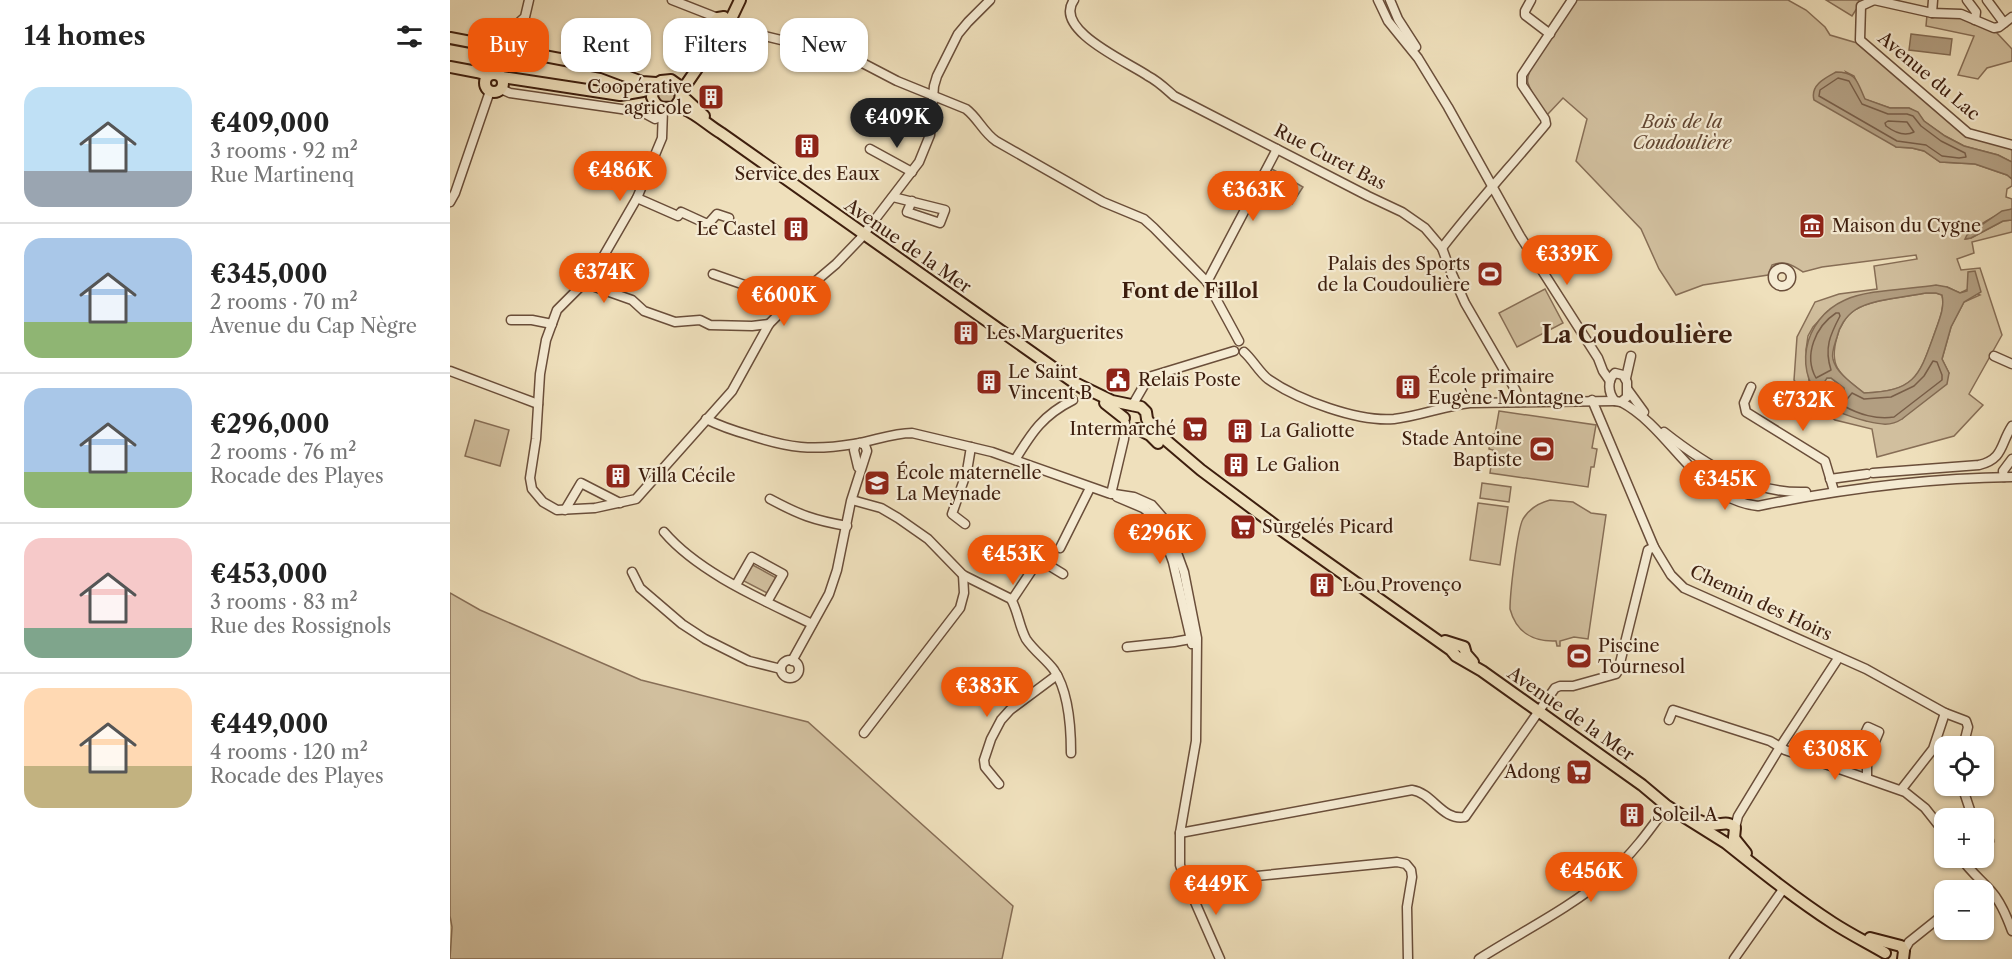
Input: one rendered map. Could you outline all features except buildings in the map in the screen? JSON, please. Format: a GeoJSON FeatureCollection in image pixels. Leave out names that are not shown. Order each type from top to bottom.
{"type":"FeatureCollection","features":[{"type":"Feature","properties":{"kind":"main road"},"geometry":{"type":"LineString","coordinates":[[726,18],[735,0]]}},
{"type":"Feature","properties":{"kind":"main road"},"geometry":{"type":"LineString","coordinates":[[727,18],[740,0]]}},
{"type":"Feature","properties":{"kind":"main road"},"geometry":{"type":"LineString","coordinates":[[450,38],[468,42]]}},
{"type":"Feature","properties":{"kind":"main road"},"geometry":{"type":"LineString","coordinates":[[549,58],[602,67],[655,85]]}},
{"type":"Feature","properties":{"kind":"main road"},"geometry":{"type":"LineString","coordinates":[[450,67],[496,82],[612,94],[636,93],[666,79],[671,80],[678,85],[681,94],[721,133]]}},
{"type":"Feature","properties":{"kind":"main road"},"geometry":{"type":"LineString","coordinates":[[671,80],[686,72]]}},
{"type":"Feature","properties":{"kind":"main road"},"geometry":{"type":"LineString","coordinates":[[675,107],[694,72]]}},
{"type":"Feature","properties":{"kind":"main road"},"geometry":{"type":"LineString","coordinates":[[450,74],[607,97],[644,98],[653,101]]}},
{"type":"Feature","properties":{"kind":"main road"},"geometry":{"type":"LineString","coordinates":[[655,85],[652,93],[653,101],[662,112],[675,107],[685,109],[721,133]]}},
{"type":"Feature","properties":{"kind":"main road","name":"Avenue de la Mer"},"geometry":{"type":"LineString","coordinates":[[721,133],[1116,411],[1130,425],[1150,435],[1192,471],[1272,526],[1280,529]]}},
{"type":"Feature","properties":{"kind":"main road","name":"Avenue de la Mer"},"geometry":{"type":"LineString","coordinates":[[1077,384],[1112,401],[1132,406]]}},
{"type":"Feature","properties":{"kind":"main road"},"geometry":{"type":"LineString","coordinates":[[1132,406],[1138,406],[1146,414],[1144,426],[1130,425],[1126,411],[1132,406]]}},
{"type":"Feature","properties":{"kind":"main road","name":"Avenue de la Mer"},"geometry":{"type":"LineString","coordinates":[[1146,414],[1154,430],[1180,453],[1280,529],[1425,632],[1460,652],[1482,671],[1642,785],[1667,806],[1709,833],[1726,832]]}},
{"type":"Feature","properties":{"kind":"main road","name":"Avenue de la Mer"},"geometry":{"type":"LineString","coordinates":[[1642,785],[1659,793],[1708,825],[1726,832],[1784,888],[1835,925],[1877,947],[1896,953]]}},
{"type":"Feature","properties":{"kind":"main road","name":"Avenue de la Mer"},"geometry":{"type":"LineString","coordinates":[[1726,832],[1760,865],[1828,916],[1896,953]]}},
{"type":"Feature","properties":{"kind":"street"},"geometry":{"type":"LineString","coordinates":[[524,18],[529,0]]}},
{"type":"Feature","properties":{"kind":"street"},"geometry":{"type":"LineString","coordinates":[[672,0],[711,18]]}},
{"type":"Feature","properties":{"kind":"street"},"geometry":{"type":"LineString","coordinates":[[662,112],[662,138],[637,198],[603,257],[584,284],[561,305],[543,351],[530,478],[532,489],[543,502],[557,510],[620,504],[640,495],[732,391],[768,324],[836,264],[864,235],[919,162],[930,135],[935,82],[951,46],[968,21],[990,0]]}},
{"type":"Feature","properties":{"kind":"street","name":"Rue Curet Bas"},"geometry":{"type":"LineString","coordinates":[[1074,0],[1070,12],[1077,30],[1114,56],[1147,74],[1174,96],[1402,212],[1425,228],[1442,248],[1465,303],[1516,391],[1518,402]]}},
{"type":"Feature","properties":{"kind":"street"},"geometry":{"type":"LineString","coordinates":[[1378,0],[1388,21],[1418,58],[1494,186]]}},
{"type":"Feature","properties":{"kind":"street"},"geometry":{"type":"LineString","coordinates":[[1390,0],[1400,23],[1443,88],[1512,221],[1613,379],[1612,397],[1653,426],[1691,470],[1734,501],[1758,506],[1834,491],[1909,481],[1982,476],[2010,477]]}},
{"type":"Feature","properties":{"kind":"street"},"geometry":{"type":"LineString","coordinates":[[1531,0],[1525,15],[1550,34]]}},
{"type":"Feature","properties":{"kind":"street"},"geometry":{"type":"LineString","coordinates":[[1442,248],[1477,202],[1494,186],[1546,122],[1522,85],[1522,78],[1524,71],[1572,0]]}},
{"type":"Feature","properties":{"kind":"street","name":"Avenue du Lac"},"geometry":{"type":"LineString","coordinates":[[1932,12],[1874,0],[1861,6],[1860,40],[1968,132],[2012,145]]}},
{"type":"Feature","properties":{"kind":"street"},"geometry":{"type":"LineString","coordinates":[[1933,0],[1932,12],[1961,14],[1994,28],[2012,17]]}},
{"type":"Feature","properties":{"kind":"street"},"geometry":{"type":"LineString","coordinates":[[1967,0],[1976,12],[1975,20]]}},
{"type":"Feature","properties":{"kind":"street"},"geometry":{"type":"LineString","coordinates":[[1987,0],[2004,23]]}},
{"type":"Feature","properties":{"kind":"street"},"geometry":{"type":"LineString","coordinates":[[768,36],[851,57],[897,81],[971,113],[996,141],[1103,202],[1144,219],[1172,244],[1207,282],[1239,341],[1245,345],[1244,352],[1267,378],[1295,394],[1360,416],[1393,419],[1453,405],[1618,401],[1627,397],[1626,378],[1631,356],[1594,401]]}},
{"type":"Feature","properties":{"kind":"street"},"geometry":{"type":"LineString","coordinates":[[450,202],[499,72]]}},
{"type":"Feature","properties":{"kind":"street"},"geometry":{"type":"LineString","coordinates":[[496,82],[510,93],[642,112],[655,119],[662,112]]}},
{"type":"Feature","properties":{"kind":"street"},"geometry":{"type":"LineString","coordinates":[[870,149],[912,172]]}},
{"type":"Feature","properties":{"kind":"street"},"geometry":{"type":"LineString","coordinates":[[1207,282],[1277,149]]}},
{"type":"Feature","properties":{"kind":"street"},"geometry":{"type":"LineString","coordinates":[[893,197],[912,201]]}},
{"type":"Feature","properties":{"kind":"street"},"geometry":{"type":"LineString","coordinates":[[637,198],[678,216],[681,213],[705,223],[709,223],[717,213],[729,218]]}},
{"type":"Feature","properties":{"kind":"street"},"geometry":{"type":"LineString","coordinates":[[713,274],[790,303]]}},
{"type":"Feature","properties":{"kind":"street"},"geometry":{"type":"LineString","coordinates":[[584,284],[632,300],[644,311],[675,321],[700,320],[710,325],[768,324]]}},
{"type":"Feature","properties":{"kind":"street"},"geometry":{"type":"LineString","coordinates":[[511,320],[532,320],[552,324]]}},
{"type":"Feature","properties":{"kind":"street"},"geometry":{"type":"LineString","coordinates":[[1234,351],[1234,344],[1239,341]]}},
{"type":"Feature","properties":{"kind":"street"},"geometry":{"type":"LineString","coordinates":[[1132,406],[1152,376],[1234,351],[1239,354],[1244,352]]}},
{"type":"Feature","properties":{"kind":"street"},"geometry":{"type":"LineString","coordinates":[[1994,356],[2012,364]]}},
{"type":"Feature","properties":{"kind":"street"},"geometry":{"type":"LineString","coordinates":[[450,370],[538,404]]}},
{"type":"Feature","properties":{"kind":"street"},"geometry":{"type":"LineString","coordinates":[[1613,379],[1626,378]]}},
{"type":"Feature","properties":{"kind":"street"},"geometry":{"type":"LineString","coordinates":[[1751,387],[1744,403],[1746,412],[1825,460],[1834,491]]}},
{"type":"Feature","properties":{"kind":"street"},"geometry":{"type":"LineString","coordinates":[[1142,390],[1146,414]]}},
{"type":"Feature","properties":{"kind":"street"},"geometry":{"type":"LineString","coordinates":[[1628,390],[1640,408],[1665,432],[1729,475],[1762,489],[1791,492],[1834,491]]}},
{"type":"Feature","properties":{"kind":"street"},"geometry":{"type":"LineString","coordinates":[[1015,460],[1041,422],[1054,410],[1073,400]]}},
{"type":"Feature","properties":{"kind":"street","name":"Chemin des Hoirs"},"geometry":{"type":"LineString","coordinates":[[1594,401],[1654,547],[1671,575],[1684,588],[1839,657],[1893,683],[1945,713],[1966,721],[1968,727],[1965,736]]}},
{"type":"Feature","properties":{"kind":"street"},"geometry":{"type":"LineString","coordinates":[[706,419],[718,425],[793,447],[818,449],[845,445],[860,449],[879,437],[912,433],[1015,460],[1090,488],[1134,497],[1156,508],[1166,520],[1184,572],[1194,638],[1196,741],[1180,833],[1180,865],[1220,959]]}},
{"type":"Feature","properties":{"kind":"street"},"geometry":{"type":"LineString","coordinates":[[1111,494],[1124,439],[1130,425]]}},
{"type":"Feature","properties":{"kind":"street"},"geometry":{"type":"LineString","coordinates":[[1830,479],[1870,473],[1979,465],[1990,462],[2002,450],[2007,433],[2012,426]]}},
{"type":"Feature","properties":{"kind":"street"},"geometry":{"type":"LineString","coordinates":[[964,524],[952,514],[967,471],[971,447]]}},
{"type":"Feature","properties":{"kind":"street"},"geometry":{"type":"LineString","coordinates":[[792,661],[829,594],[837,570],[859,471],[860,449]]}},
{"type":"Feature","properties":{"kind":"street"},"geometry":{"type":"LineString","coordinates":[[2010,477],[2003,471],[2012,459]]}},
{"type":"Feature","properties":{"kind":"street"},"geometry":{"type":"LineString","coordinates":[[1720,491],[1729,475]]}},
{"type":"Feature","properties":{"kind":"street"},"geometry":{"type":"LineString","coordinates":[[565,510],[582,483],[620,504]]}},
{"type":"Feature","properties":{"kind":"street"},"geometry":{"type":"LineString","coordinates":[[1060,548],[1090,488]]}},
{"type":"Feature","properties":{"kind":"street"},"geometry":{"type":"LineString","coordinates":[[1758,506],[1763,501],[1762,489]]}},
{"type":"Feature","properties":{"kind":"street"},"geometry":{"type":"LineString","coordinates":[[770,499],[814,520],[847,526]]}},
{"type":"Feature","properties":{"kind":"street"},"geometry":{"type":"LineString","coordinates":[[852,500],[880,508],[909,525],[936,547],[963,575],[1012,600]]}},
{"type":"Feature","properties":{"kind":"street"},"geometry":{"type":"LineString","coordinates":[[664,532],[684,554],[767,602],[812,624]]}},
{"type":"Feature","properties":{"kind":"street"},"geometry":{"type":"LineString","coordinates":[[1180,833],[1413,790],[1421,792],[1451,816],[1465,818],[1555,688],[1573,686],[1616,674],[1648,550],[1654,547]]}},
{"type":"Feature","properties":{"kind":"street"},"geometry":{"type":"LineString","coordinates":[[736,585],[752,557],[783,574],[767,602]]}},
{"type":"Feature","properties":{"kind":"street"},"geometry":{"type":"LineString","coordinates":[[1063,574],[1045,563],[1036,564],[1012,600],[1017,620],[1025,637],[1057,675],[1066,702],[1071,753]]}},
{"type":"Feature","properties":{"kind":"street"},"geometry":{"type":"LineString","coordinates":[[632,572],[640,588],[682,624],[705,639],[749,661],[781,669],[785,676],[794,676],[798,673],[798,668],[792,661]]}},
{"type":"Feature","properties":{"kind":"street"},"geometry":{"type":"LineString","coordinates":[[864,733],[960,608],[964,593],[963,575]]}},
{"type":"Feature","properties":{"kind":"street"},"geometry":{"type":"LineString","coordinates":[[1127,647],[1194,638]]}},
{"type":"Feature","properties":{"kind":"street"},"geometry":{"type":"LineString","coordinates":[[1726,832],[1839,657]]}},
{"type":"Feature","properties":{"kind":"street"},"geometry":{"type":"LineString","coordinates":[[781,669],[784,662],[792,661]]}},
{"type":"Feature","properties":{"kind":"street"},"geometry":{"type":"LineString","coordinates":[[999,784],[985,767],[984,760],[988,745],[1001,720],[1010,710],[1057,675]]}},
{"type":"Feature","properties":{"kind":"street"},"geometry":{"type":"LineString","coordinates":[[1669,720],[1673,710],[1770,741],[1780,747],[1901,790],[1925,808],[1934,819]]}},
{"type":"Feature","properties":{"kind":"street"},"geometry":{"type":"LineString","coordinates":[[1901,790],[1933,749],[1945,713]]}},
{"type":"Feature","properties":{"kind":"street"},"geometry":{"type":"LineString","coordinates":[[1867,778],[1868,745]]}},
{"type":"Feature","properties":{"kind":"street"},"geometry":{"type":"LineString","coordinates":[[1479,959],[1606,878],[1644,837],[1667,806]]}},
{"type":"Feature","properties":{"kind":"street"},"geometry":{"type":"LineString","coordinates":[[1186,883],[1397,862],[1406,864],[1411,870],[1412,877],[1407,908],[1408,959]]}},
{"type":"Feature","properties":{"kind":"street"},"geometry":{"type":"LineString","coordinates":[[1968,868],[1994,894],[2012,931]]}},
{"type":"Feature","properties":{"kind":"street"},"geometry":{"type":"LineString","coordinates":[[1734,959],[1784,888]]}},
{"type":"Feature","properties":{"kind":"street"},"geometry":{"type":"LineString","coordinates":[[1896,953],[1934,922]]}},
{"type":"Feature","properties":{"kind":"green space","name":"Bois de la Coudoulière"},"geometry":{"type":"Polygon","coordinates":[[[1577,0],[1788,0],[1806,10],[1825,27],[1830,35],[1857,43],[1969,135],[2012,148],[2012,162],[1998,155],[1964,146],[1945,136],[1909,108],[1890,108],[1864,99],[1896,147],[1924,151],[1940,162],[1975,164],[2007,175],[2012,179],[2012,186],[2007,189],[2006,197],[2012,199],[2012,209],[1980,225],[1966,239],[2003,221],[2012,220],[2012,232],[1972,242],[1974,253],[1957,259],[1961,270],[1980,268],[2002,335],[1969,394],[1983,405],[1954,436],[1877,457],[1872,429],[1835,420],[1810,402],[1794,380],[1797,337],[1815,302],[1839,294],[1877,289],[1874,266],[1917,259],[1916,255],[1822,267],[1803,272],[1781,263],[1772,265],[1768,275],[1703,285],[1676,295],[1659,269],[1641,229],[1576,161],[1587,119],[1563,98],[1547,115],[1529,87],[1528,75],[1532,66],[1577,0]],[[1846,72],[1864,99],[1854,76],[1846,72]],[[1947,287],[1828,311],[1808,336],[1806,350],[1809,381],[1814,391],[1902,419],[1949,373],[1942,359],[1951,327],[1964,302],[1980,295],[1968,289],[1960,293],[1947,287]]]}},
{"type":"Feature","properties":{"kind":"green space"},"geometry":{"type":"Polygon","coordinates":[[[1826,0],[1858,0],[1861,2],[1852,16],[1826,0]]]}},
{"type":"Feature","properties":{"kind":"green space"},"geometry":{"type":"Polygon","coordinates":[[[1927,15],[1961,18],[1996,32],[2012,49],[2012,61],[1987,68],[1978,79],[1958,75],[1974,36],[1926,26],[1927,15]]]}},
{"type":"Feature","properties":{"kind":"green space"},"geometry":{"type":"Polygon","coordinates":[[[666,79],[681,92],[669,109],[652,93],[666,79]]]}},
{"type":"Feature","properties":{"kind":"green space"},"geometry":{"type":"Polygon","coordinates":[[[1272,169],[1303,187],[1292,204],[1262,187],[1272,169]]]}},
{"type":"Feature","properties":{"kind":"green space"},"geometry":{"type":"Polygon","coordinates":[[[1545,289],[1563,323],[1517,347],[1499,313],[1545,289]]]}},
{"type":"Feature","properties":{"kind":"green space"},"geometry":{"type":"Polygon","coordinates":[[[1926,293],[1942,295],[1943,305],[1925,360],[1919,371],[1906,385],[1882,392],[1864,393],[1843,376],[1836,364],[1835,348],[1843,322],[1855,310],[1870,303],[1926,293]]]}},
{"type":"Feature","properties":{"kind":"green space"},"geometry":{"type":"Polygon","coordinates":[[[1827,378],[1831,378],[1844,389],[1845,394],[1838,397],[1828,392],[1824,383],[1827,378]]]}},
{"type":"Feature","properties":{"kind":"green space","name":"Stade Antoine Baptiste"},"geometry":{"type":"Polygon","coordinates":[[[1499,411],[1596,425],[1592,448],[1597,449],[1588,487],[1490,473],[1493,450],[1489,449],[1491,434],[1495,434],[1499,411]]]}},
{"type":"Feature","properties":{"kind":"green space"},"geometry":{"type":"Polygon","coordinates":[[[475,420],[509,430],[500,466],[465,456],[475,420]]]}},
{"type":"Feature","properties":{"kind":"green space"},"geometry":{"type":"Polygon","coordinates":[[[1482,483],[1511,487],[1509,502],[1480,498],[1482,483]]]}},
{"type":"Feature","properties":{"kind":"green space"},"geometry":{"type":"Polygon","coordinates":[[[1550,500],[1573,502],[1591,513],[1606,515],[1588,639],[1574,637],[1560,641],[1560,646],[1557,646],[1556,641],[1540,640],[1527,634],[1516,624],[1510,609],[1516,548],[1523,519],[1535,507],[1550,500]]]}},
{"type":"Feature","properties":{"kind":"green space"},"geometry":{"type":"Polygon","coordinates":[[[1478,503],[1508,507],[1500,565],[1470,560],[1478,503]]]}},
{"type":"Feature","properties":{"kind":"green space"},"geometry":{"type":"Polygon","coordinates":[[[749,563],[780,580],[771,595],[740,579],[749,563]]]}},
{"type":"Feature","properties":{"kind":"green space"},"geometry":{"type":"Polygon","coordinates":[[[450,593],[480,610],[641,680],[808,722],[1013,906],[1002,959],[450,959],[452,927],[450,916],[450,593]]]}},
{"type":"Feature","properties":{"kind":"water"},"geometry":{"type":"Polygon","coordinates":[[[1911,34],[1952,39],[1950,55],[1909,50],[1911,34]]]}},
{"type":"Feature","properties":{"kind":"water"},"geometry":{"type":"Polygon","coordinates":[[[1836,72],[1852,76],[1865,99],[1890,108],[1909,108],[1918,112],[1924,121],[1945,136],[1964,146],[1998,155],[2012,162],[2012,179],[2007,175],[1975,164],[1940,162],[1924,151],[1896,147],[1814,100],[1816,86],[1836,72]]]}},
{"type":"Feature","properties":{"kind":"water"},"geometry":{"type":"Polygon","coordinates":[[[2012,209],[2012,220],[2003,221],[1965,239],[1967,235],[2002,211],[2012,209]]]}},
{"type":"Feature","properties":{"kind":"water"},"geometry":{"type":"Polygon","coordinates":[[[1975,271],[1981,292],[1964,302],[1951,327],[1942,359],[1949,373],[1947,384],[1898,422],[1889,424],[1871,422],[1841,413],[1828,406],[1816,393],[1809,379],[1806,348],[1819,320],[1830,309],[1854,297],[1889,290],[1936,285],[1960,293],[1967,291],[1968,272],[1975,271]],[[1926,293],[1870,303],[1855,310],[1843,322],[1832,354],[1833,359],[1841,374],[1864,393],[1895,389],[1913,378],[1919,370],[1935,332],[1943,305],[1942,295],[1926,293]],[[1827,378],[1823,384],[1828,391],[1838,397],[1845,394],[1844,388],[1831,378],[1827,378]]]}},
{"type":"Feature","properties":{"kind":"place","name":"Coopérative agricole"},"geometry":{"type":"Point","coordinates":[711,97]}},
{"type":"Feature","properties":{"kind":"place","name":"Service des Eaux"},"geometry":{"type":"Point","coordinates":[807,146]}},
{"type":"Feature","properties":{"kind":"place","name":"Maison du Cygne"},"geometry":{"type":"Point","coordinates":[1812,226]}},
{"type":"Feature","properties":{"kind":"place","name":"Le Castel"},"geometry":{"type":"Point","coordinates":[796,229]}},
{"type":"Feature","properties":{"kind":"place","name":"Palais des Sports de la Coudoulière"},"geometry":{"type":"Point","coordinates":[1490,274]}},
{"type":"Feature","properties":{"kind":"place","name":"Les Marguerites"},"geometry":{"type":"Point","coordinates":[966,333]}},
{"type":"Feature","properties":{"kind":"place","name":"Relais Poste"},"geometry":{"type":"Point","coordinates":[1118,380]}},
{"type":"Feature","properties":{"kind":"place","name":"Le Saint Vincent B"},"geometry":{"type":"Point","coordinates":[989,382]}},
{"type":"Feature","properties":{"kind":"place","name":"École primaire Eugène Montagne"},"geometry":{"type":"Point","coordinates":[1408,387]}},
{"type":"Feature","properties":{"kind":"place","name":"Intermarché"},"geometry":{"type":"Point","coordinates":[1195,429]}},
{"type":"Feature","properties":{"kind":"place","name":"La Galiotte"},"geometry":{"type":"Point","coordinates":[1240,431]}},
{"type":"Feature","properties":{"kind":"place","name":"Stade Antoine Baptiste"},"geometry":{"type":"Point","coordinates":[1542,449]}},
{"type":"Feature","properties":{"kind":"place","name":"Le Galion"},"geometry":{"type":"Point","coordinates":[1236,465]}},
{"type":"Feature","properties":{"kind":"place","name":"Villa Cécile"},"geometry":{"type":"Point","coordinates":[618,476]}},
{"type":"Feature","properties":{"kind":"place","name":"École maternelle La Meynade"},"geometry":{"type":"Point","coordinates":[877,483]}},
{"type":"Feature","properties":{"kind":"place","name":"Surgelés Picard"},"geometry":{"type":"Point","coordinates":[1243,527]}},
{"type":"Feature","properties":{"kind":"place","name":"Lou Provenço"},"geometry":{"type":"Point","coordinates":[1322,585]}},
{"type":"Feature","properties":{"kind":"place","name":"Piscine Tournesol"},"geometry":{"type":"Point","coordinates":[1579,656]}},
{"type":"Feature","properties":{"kind":"place","name":"Adong"},"geometry":{"type":"Point","coordinates":[1579,772]}},
{"type":"Feature","properties":{"kind":"place","name":"Soleil A"},"geometry":{"type":"Point","coordinates":[1632,815]}},
{"type":"Feature","properties":{"kind":"district","name":"Font de Fillol"},"geometry":{"type":"Point","coordinates":[1190,291]}},
{"type":"Feature","properties":{"kind":"district","name":"La Coudoulière"},"geometry":{"type":"Point","coordinates":[1637,335]}}]}
